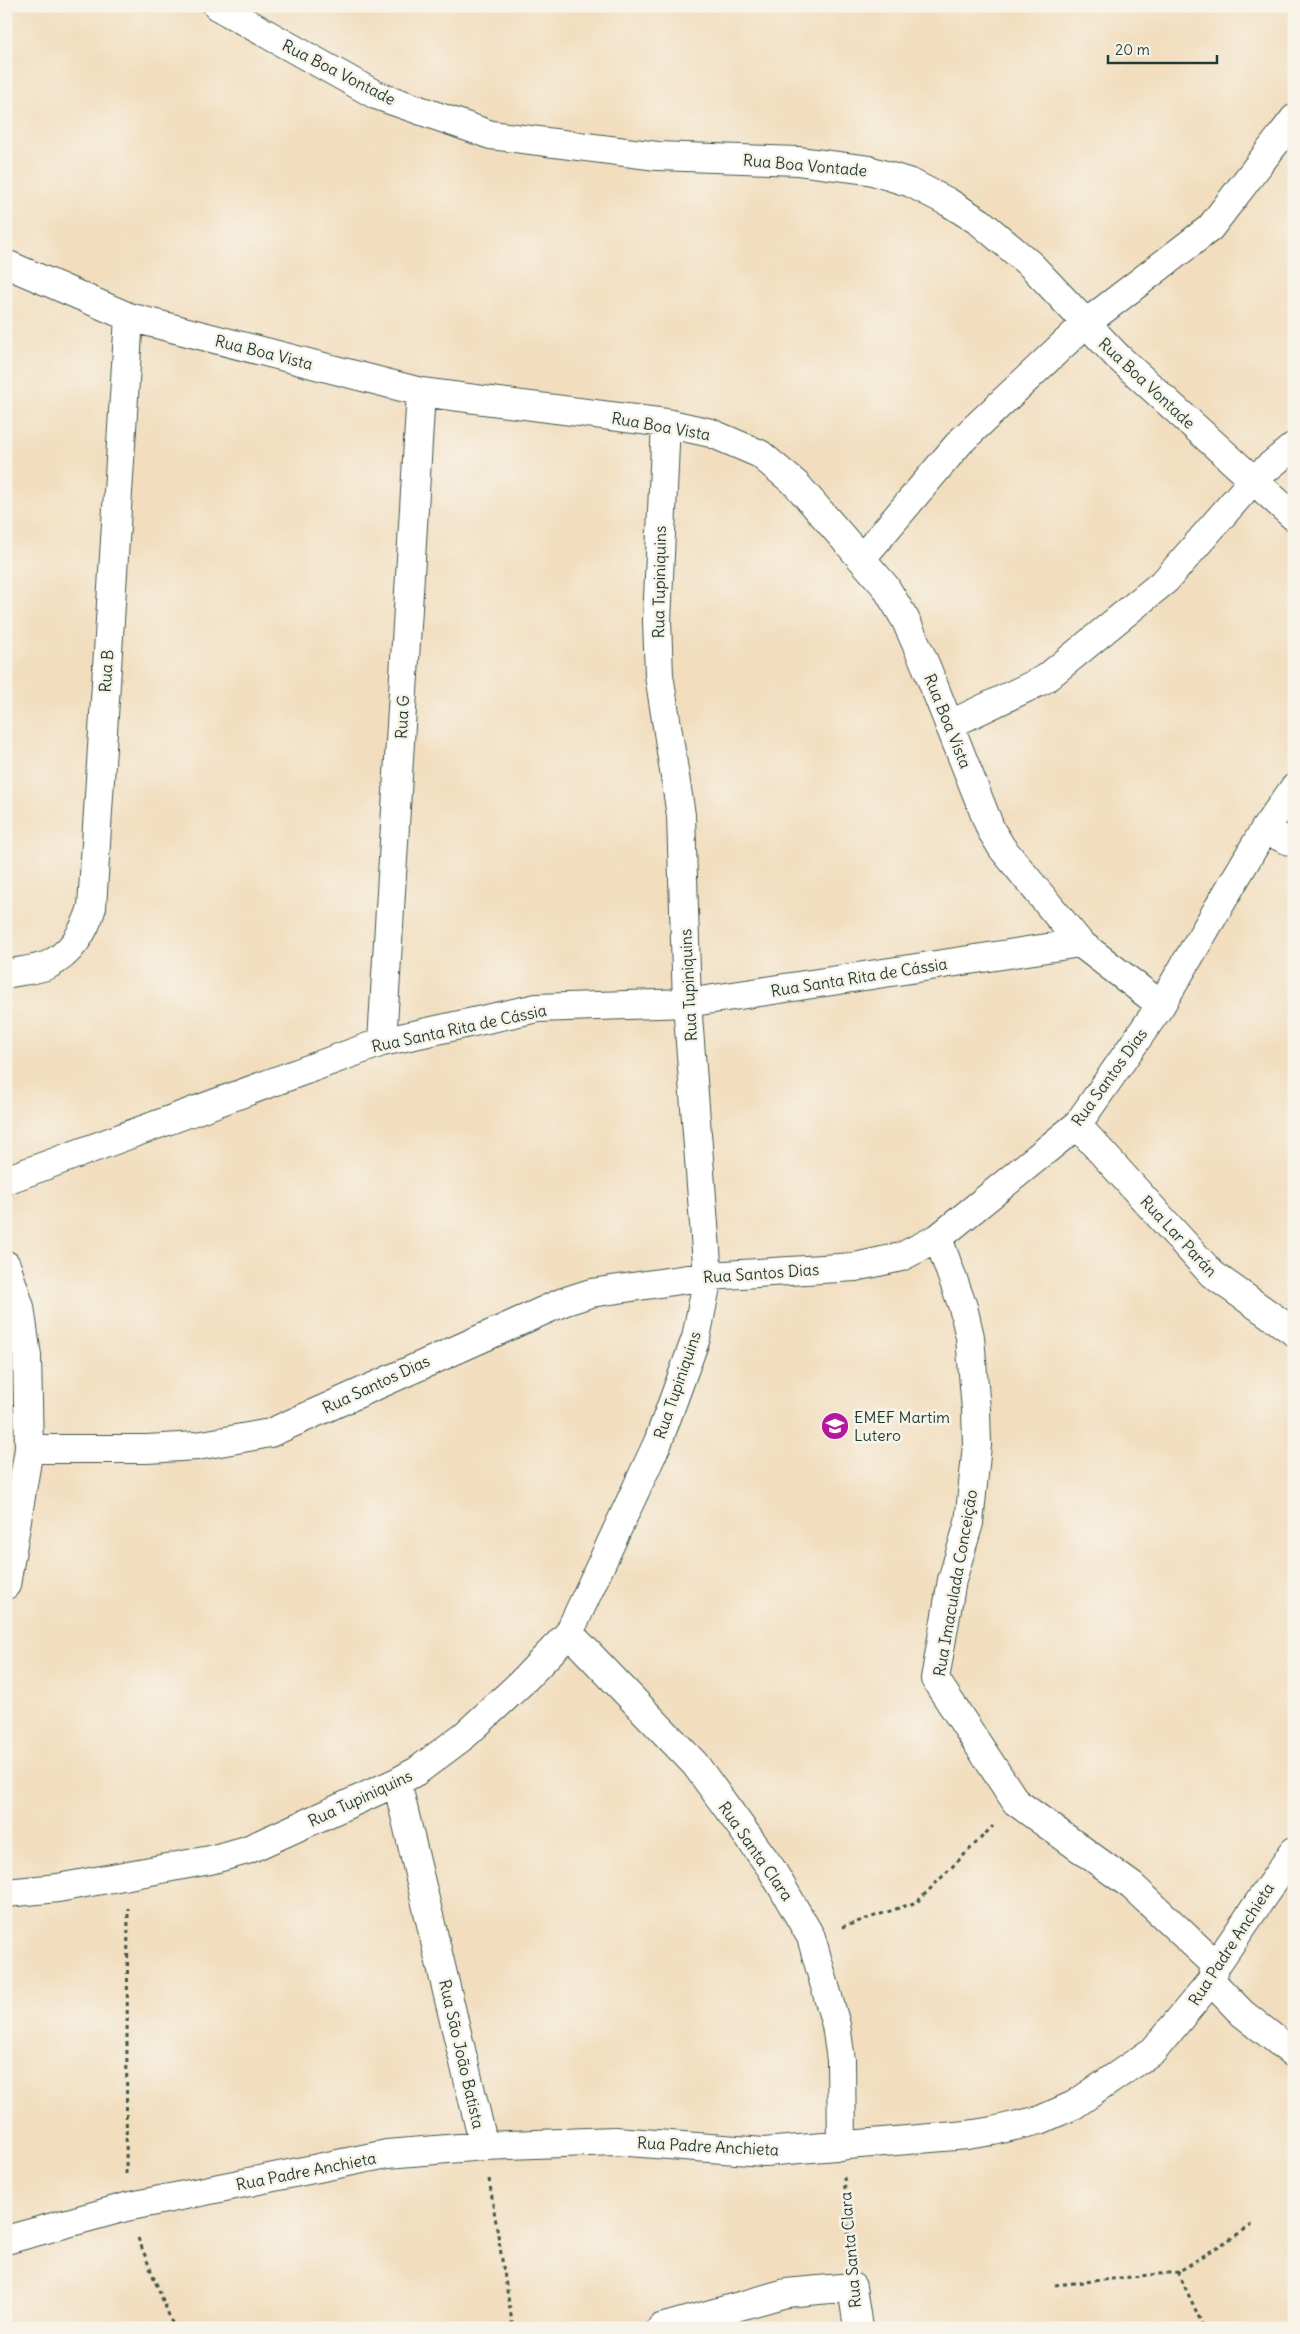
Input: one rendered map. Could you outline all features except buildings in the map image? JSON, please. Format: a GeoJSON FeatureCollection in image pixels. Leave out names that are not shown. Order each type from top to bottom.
{"type":"FeatureCollection","features":[{"type":"Feature","properties":{"kind":"street","name":"Rua Boa Vontade"},"geometry":{"type":"LineString","coordinates":[[217,6],[376,95],[491,135],[657,156],[807,162],[869,170],[911,184],[948,202],[980,222],[1032,266],[1116,356],[1294,517]]}},
{"type":"Feature","properties":{"kind":"street"},"geometry":{"type":"LineString","coordinates":[[862,558],[960,442],[1085,324],[1210,228],[1294,119]]}},
{"type":"Feature","properties":{"kind":"street","name":"Rua Boa Vista"},"geometry":{"type":"LineString","coordinates":[[6,264],[128,317],[421,392],[666,423],[712,433],[760,454],[797,485],[885,586],[905,619],[991,830],[1002,848],[1080,943],[1161,1005]]}},
{"type":"Feature","properties":{"kind":"street","name":"Rua B"},"geometry":{"type":"LineString","coordinates":[[6,974],[47,965],[61,957],[77,939],[87,922],[92,907],[128,317]]}},
{"type":"Feature","properties":{"kind":"street","name":"Rua G"},"geometry":{"type":"LineString","coordinates":[[382,1042],[421,392]]}},
{"type":"Feature","properties":{"kind":"street","name":"Rua Tupiniquins"},"geometry":{"type":"LineString","coordinates":[[6,1893],[58,1888],[210,1860],[247,1850],[397,1782],[417,1770],[465,1735],[520,1684],[569,1632],[658,1442],[696,1338],[708,1276],[687,1003],[681,815],[659,675],[656,591],[666,423]]}},
{"type":"Feature","properties":{"kind":"street"},"geometry":{"type":"LineString","coordinates":[[949,725],[1045,679],[1166,580],[1253,480],[1294,446]]}},
{"type":"Feature","properties":{"kind":"street","name":"Rua Santos Dias"},"geometry":{"type":"LineString","coordinates":[[29,1449],[147,1449],[197,1446],[270,1433],[562,1302],[591,1293],[708,1276],[855,1267],[902,1257],[938,1238],[1077,1125],[1161,1005],[1264,830],[1294,788]]}},
{"type":"Feature","properties":{"kind":"street"},"geometry":{"type":"LineString","coordinates":[[1264,830],[1294,843]]}},
{"type":"Feature","properties":{"kind":"street","name":"Rua Santa Rita de Cássia"},"geometry":{"type":"LineString","coordinates":[[6,1180],[382,1042],[537,1008],[687,1003],[1080,943]]}},
{"type":"Feature","properties":{"kind":"street","name":"Rua Lar Parán"},"geometry":{"type":"LineString","coordinates":[[1077,1125],[1212,1274],[1294,1332]]}},
{"type":"Feature","properties":{"kind":"street","name":"Rua Imaculada Conceição"},"geometry":{"type":"LineString","coordinates":[[938,1238],[963,1307],[970,1337],[977,1445],[969,1524],[952,1580],[935,1679],[1016,1802],[1132,1886],[1213,1973],[1242,2013],[1294,2054]]}},
{"type":"Feature","properties":{"kind":"street"},"geometry":{"type":"LineString","coordinates":[[6,1265],[20,1307],[28,1356],[29,1449],[12,1521],[6,1585]]}},
{"type":"Feature","properties":{"kind":"street","name":"Rua Santa Clara"},"geometry":{"type":"LineString","coordinates":[[569,1632],[695,1764],[772,1868],[811,1937],[836,2025],[840,2060],[842,2146]]}},
{"type":"Feature","properties":{"kind":"street","name":"Rua São João Batista"},"geometry":{"type":"LineString","coordinates":[[397,1782],[484,2146]]}},
{"type":"Feature","properties":{"kind":"street","name":"Rua Padre Anchieta"},"geometry":{"type":"LineString","coordinates":[[6,2240],[126,2207],[387,2154],[484,2146],[615,2141],[764,2152],[967,2135],[1040,2120],[1074,2105],[1154,2050],[1213,1973],[1294,1851]]}},
{"type":"Feature","properties":{"kind":"street"},"geometry":{"type":"LineString","coordinates":[[661,2328],[786,2293],[852,2287]]}},
{"type":"Feature","properties":{"kind":"street","name":"Rua Santa Clara"},"geometry":{"type":"LineString","coordinates":[[852,2287],[858,2328]]}},
{"type":"Feature","properties":{"kind":"path"},"geometry":{"type":"LineString","coordinates":[[811,1937],[917,1902],[1016,1802]]}},
{"type":"Feature","properties":{"kind":"path"},"geometry":{"type":"LineString","coordinates":[[128,1875],[126,2207],[174,2328]]}},
{"type":"Feature","properties":{"kind":"path","name":"Rua São João Batista"},"geometry":{"type":"LineString","coordinates":[[484,2146],[513,2328]]}},
{"type":"Feature","properties":{"kind":"path","name":"Rua Santa Clara"},"geometry":{"type":"LineString","coordinates":[[842,2146],[852,2287]]}},
{"type":"Feature","properties":{"kind":"path"},"geometry":{"type":"LineString","coordinates":[[1055,2285],[1178,2272],[1252,2225]]}},
{"type":"Feature","properties":{"kind":"path"},"geometry":{"type":"LineString","coordinates":[[1178,2272],[1204,2328]]}},
{"type":"Feature","properties":{"kind":"place","name":"EMEF Martim Lutero"},"geometry":{"type":"Point","coordinates":[835,1426]}}]}
